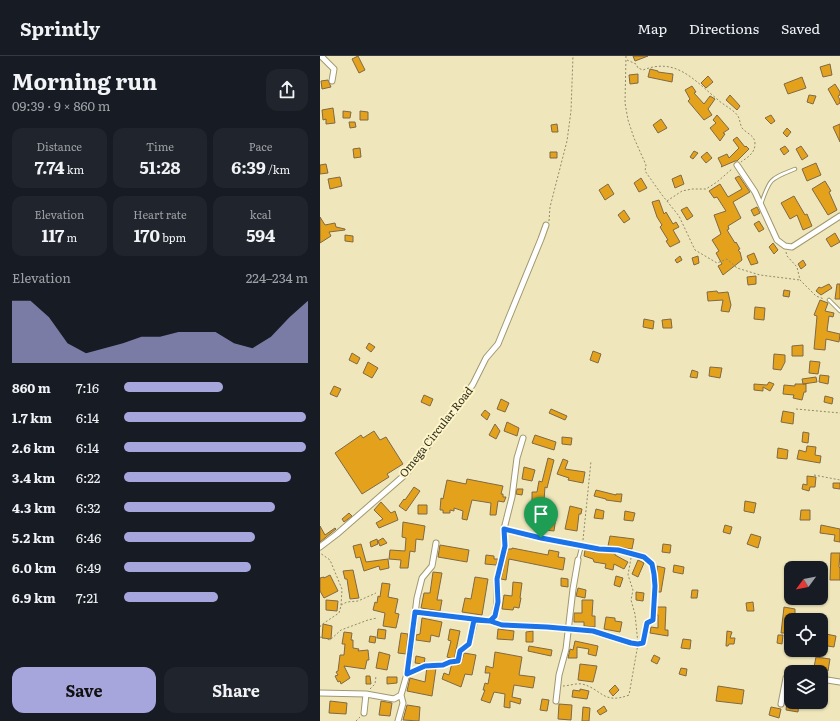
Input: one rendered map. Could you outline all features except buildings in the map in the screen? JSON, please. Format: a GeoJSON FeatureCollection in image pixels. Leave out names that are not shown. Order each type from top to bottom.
{"type":"FeatureCollection","features":[{"type":"Feature","properties":{"kind":"street"},"geometry":{"type":"LineString","coordinates":[[321,56],[334,69],[332,81]]}},
{"type":"Feature","properties":{"kind":"street"},"geometry":{"type":"LineString","coordinates":[[737,166],[755,192],[777,240],[785,246],[792,247],[840,216]]}},
{"type":"Feature","properties":{"kind":"street","name":"Omega Circular Road"},"geometry":{"type":"LineString","coordinates":[[320,547],[338,534],[407,473],[453,413],[473,384],[486,358],[498,344],[546,225]]}},
{"type":"Feature","properties":{"kind":"street"},"geometry":{"type":"LineString","coordinates":[[490,621],[495,616],[498,602],[497,579],[505,546],[504,529],[512,497],[517,458],[523,438]]}},
{"type":"Feature","properties":{"kind":"street"},"geometry":{"type":"LineString","coordinates":[[398,721],[402,703],[401,695],[407,674],[415,612],[422,578],[432,566],[436,543]]}},
{"type":"Feature","properties":{"kind":"street"},"geometry":{"type":"LineString","coordinates":[[556,701],[559,675],[566,649],[567,629],[578,560]]}},
{"type":"Feature","properties":{"kind":"street"},"geometry":{"type":"LineString","coordinates":[[415,612],[490,621],[502,625],[593,631]]}},
{"type":"Feature","properties":{"kind":"street"},"geometry":{"type":"LineString","coordinates":[[458,661],[460,651],[469,644],[474,620]]}},
{"type":"Feature","properties":{"kind":"street"},"geometry":{"type":"LineString","coordinates":[[828,680],[840,682]]}},
{"type":"Feature","properties":{"kind":"street"},"geometry":{"type":"LineString","coordinates":[[781,704],[784,688]]}},
{"type":"Feature","properties":{"kind":"street"},"geometry":{"type":"LineString","coordinates":[[320,693],[366,694],[394,699],[401,695]]}},
{"type":"Feature","properties":{"kind":"street"},"geometry":{"type":"LineString","coordinates":[[364,713],[366,694]]}},
{"type":"Feature","properties":{"kind":"lane"},"geometry":{"type":"LineString","coordinates":[[761,206],[768,183],[776,177],[795,169]]}},
{"type":"Feature","properties":{"kind":"lane"},"geometry":{"type":"LineString","coordinates":[[829,300],[840,311]]}},
{"type":"Feature","properties":{"kind":"lane"},"geometry":{"type":"LineString","coordinates":[[578,560],[582,545],[599,549],[616,550],[644,557],[652,564],[655,586],[653,620]]}},
{"type":"Feature","properties":{"kind":"path"},"geometry":{"type":"LineString","coordinates":[[549,220],[550,207],[567,141],[571,111],[574,56]]}},
{"type":"Feature","properties":{"kind":"path"},"geometry":{"type":"LineString","coordinates":[[626,56],[624,103],[634,138],[646,165],[645,171],[679,216],[695,250],[717,263],[727,259],[737,268],[760,275],[800,280]]}},
{"type":"Feature","properties":{"kind":"path"},"geometry":{"type":"LineString","coordinates":[[626,60],[636,64],[638,68],[643,70],[653,66],[663,66],[686,74],[732,110],[738,116],[743,128],[753,136],[755,142],[754,150],[751,155],[717,182],[706,189],[692,188],[682,191],[667,201]]}},
{"type":"Feature","properties":{"kind":"path"},"geometry":{"type":"LineString","coordinates":[[785,246],[788,256],[796,267],[800,280],[816,296],[829,300]]}},
{"type":"Feature","properties":{"kind":"path"},"geometry":{"type":"LineString","coordinates":[[796,409],[840,413]]}},
{"type":"Feature","properties":{"kind":"path"},"geometry":{"type":"LineString","coordinates":[[504,529],[541,538],[582,545],[591,461]]}},
{"type":"Feature","properties":{"kind":"path"},"geometry":{"type":"LineString","coordinates":[[814,475],[840,480]]}},
{"type":"Feature","properties":{"kind":"path"},"geometry":{"type":"LineString","coordinates":[[320,553],[330,560],[342,589],[339,613],[320,627]]}},
{"type":"Feature","properties":{"kind":"path"},"geometry":{"type":"LineString","coordinates":[[558,687],[581,684],[610,699],[622,698],[629,695],[638,644],[635,614],[631,600],[633,590],[628,575],[632,554]]}},
{"type":"Feature","properties":{"kind":"path"},"geometry":{"type":"LineString","coordinates":[[341,606],[347,602],[363,599],[376,593]]}},
{"type":"Feature","properties":{"kind":"path"},"geometry":{"type":"LineString","coordinates":[[320,637],[330,640],[341,630],[377,618]]}},
{"type":"Feature","properties":{"kind":"path"},"geometry":{"type":"LineString","coordinates":[[593,631],[638,644],[643,643],[647,623],[653,620]]}},
{"type":"Feature","properties":{"kind":"path"},"geometry":{"type":"LineString","coordinates":[[407,674],[425,666],[443,665],[458,661]]}},
{"type":"Feature","properties":{"kind":"path"},"geometry":{"type":"LineString","coordinates":[[366,694],[375,684],[376,676]]}},
{"type":"Feature","properties":{"kind":"route"},"geometry":{"type":"LineString","coordinates":[[541,538],[504,529],[505,546],[497,579],[498,602],[495,616],[490,621],[415,612],[407,674],[425,666],[443,665],[458,661],[460,651],[469,644],[474,620],[490,621],[502,625],[593,631],[631,643],[643,643],[647,623],[653,620],[652,611],[655,586],[652,564],[644,557],[639,555],[616,550],[591,548],[541,538]]}}]}
